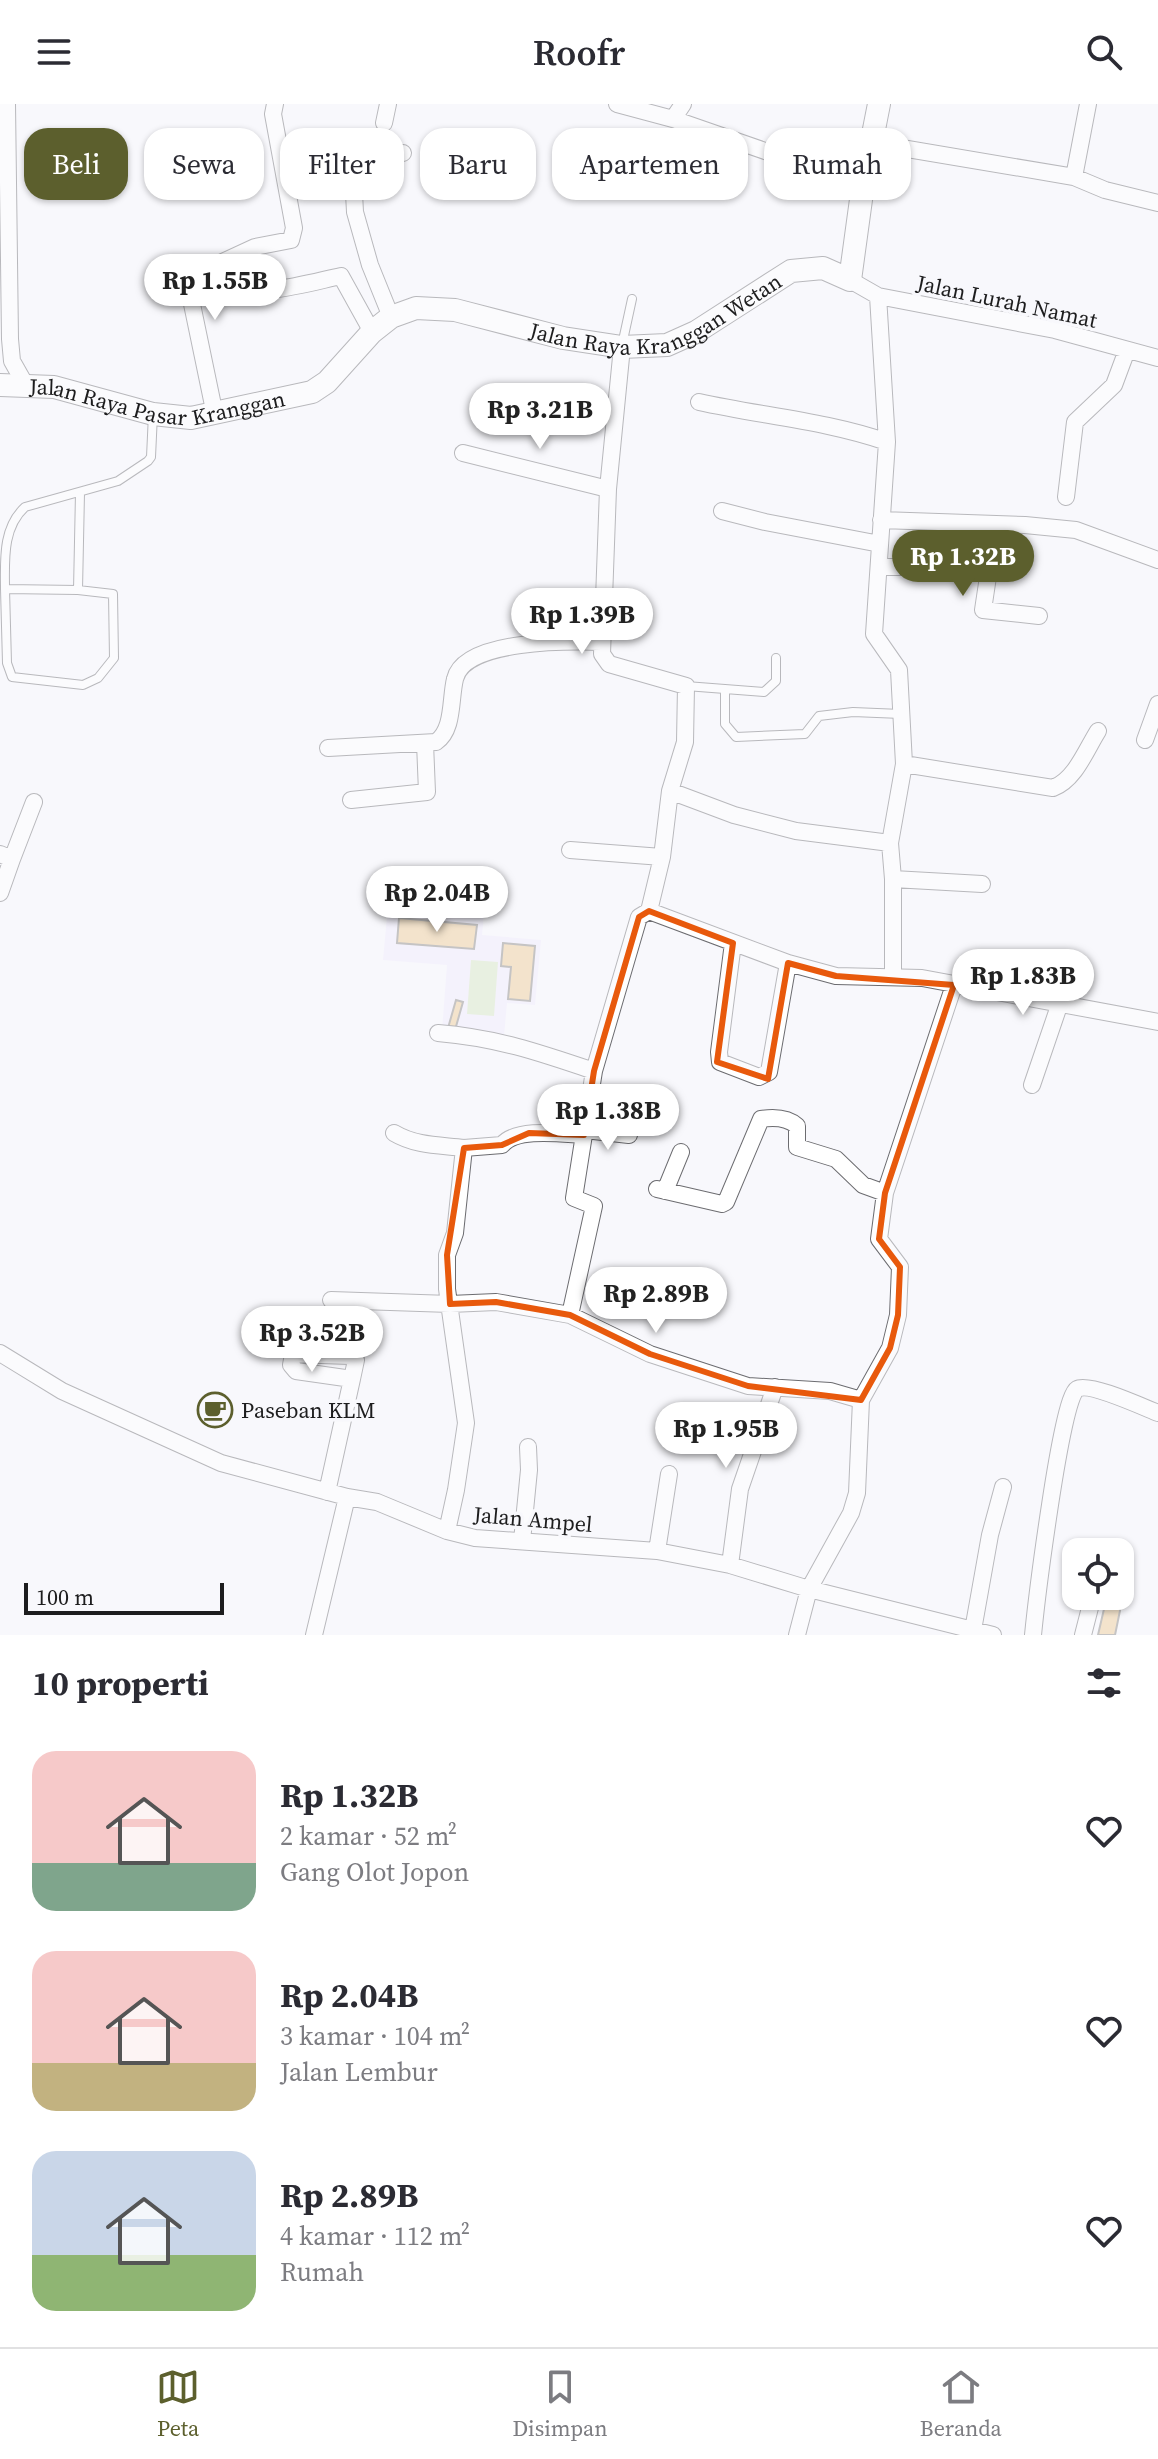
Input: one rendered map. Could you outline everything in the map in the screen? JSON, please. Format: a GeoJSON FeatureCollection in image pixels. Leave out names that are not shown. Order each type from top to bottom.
{"type":"FeatureCollection","features":[{"type":"Feature","properties":{"kind":"main road"},"geometry":{"type":"LineString","coordinates":[[875,128],[879,104]]}},
{"type":"Feature","properties":{"kind":"main road"},"geometry":{"type":"LineString","coordinates":[[850,280],[861,200]]}},
{"type":"Feature","properties":{"kind":"main road","name":"Jalan Raya Kranggan Wetan"},"geometry":{"type":"LineString","coordinates":[[312,392],[327,382],[372,332],[391,317],[416,308],[455,310],[563,338],[622,347],[667,345],[696,332],[791,271],[823,268],[850,280]]}},
{"type":"Feature","properties":{"kind":"main road","name":"Jalan Raya Pasar Kranggan"},"geometry":{"type":"LineString","coordinates":[[0,385],[54,387],[153,414],[191,418],[312,392]]}},
{"type":"Feature","properties":{"kind":"street"},"geometry":{"type":"LineString","coordinates":[[7,104],[10,339],[12,361],[25,384]]}},
{"type":"Feature","properties":{"kind":"street"},"geometry":{"type":"LineString","coordinates":[[275,104],[273,114],[280,148]]}},
{"type":"Feature","properties":{"kind":"street"},"geometry":{"type":"LineString","coordinates":[[384,123],[388,104]]}},
{"type":"Feature","properties":{"kind":"street"},"geometry":{"type":"LineString","coordinates":[[617,104],[673,119],[764,151]]}},
{"type":"Feature","properties":{"kind":"street"},"geometry":{"type":"LineString","coordinates":[[673,119],[683,104]]}},
{"type":"Feature","properties":{"kind":"street"},"geometry":{"type":"LineString","coordinates":[[1074,177],[1088,104]]}},
{"type":"Feature","properties":{"kind":"street"},"geometry":{"type":"LineString","coordinates":[[911,150],[1074,177],[1105,190],[1158,203]]}},
{"type":"Feature","properties":{"kind":"street"},"geometry":{"type":"LineString","coordinates":[[215,415],[187,280],[190,274],[255,247],[291,240],[294,228],[289,200]]}},
{"type":"Feature","properties":{"kind":"street"},"geometry":{"type":"LineString","coordinates":[[354,200],[370,265],[391,317]]}},
{"type":"Feature","properties":{"kind":"street"},"geometry":{"type":"LineString","coordinates":[[216,265],[224,286],[235,291],[284,288],[341,276],[372,332]]}},
{"type":"Feature","properties":{"kind":"street","name":"Jalan Lurah Namat"},"geometry":{"type":"LineString","coordinates":[[850,280],[878,296],[1055,330],[1158,358]]}},
{"type":"Feature","properties":{"kind":"street"},"geometry":{"type":"LineString","coordinates":[[878,296],[887,442],[874,634],[899,670],[904,764],[890,843],[893,977]]}},
{"type":"Feature","properties":{"kind":"street"},"geometry":{"type":"LineString","coordinates":[[570,1315],[594,1206],[574,1198],[594,1071],[639,917],[649,911],[662,857],[670,791],[685,742],[686,686],[609,664],[602,654],[608,489],[622,347]]}},
{"type":"Feature","properties":{"kind":"street"},"geometry":{"type":"LineString","coordinates":[[1066,497],[1075,422],[1114,385],[1127,350]]}},
{"type":"Feature","properties":{"kind":"street"},"geometry":{"type":"LineString","coordinates":[[699,402],[848,429],[887,442]]}},
{"type":"Feature","properties":{"kind":"street"},"geometry":{"type":"LineString","coordinates":[[463,453],[608,489]]}},
{"type":"Feature","properties":{"kind":"street"},"geometry":{"type":"LineString","coordinates":[[722,511],[880,544]]}},
{"type":"Feature","properties":{"kind":"street"},"geometry":{"type":"LineString","coordinates":[[881,520],[1076,530],[1158,560]]}},
{"type":"Feature","properties":{"kind":"street"},"geometry":{"type":"LineString","coordinates":[[879,567],[986,567],[989,570],[983,610],[1039,616]]}},
{"type":"Feature","properties":{"kind":"street"},"geometry":{"type":"LineString","coordinates":[[328,748],[436,742],[447,728],[455,675],[473,659],[532,642],[602,642]]}},
{"type":"Feature","properties":{"kind":"street"},"geometry":{"type":"LineString","coordinates":[[1145,740],[1158,704]]}},
{"type":"Feature","properties":{"kind":"street"},"geometry":{"type":"LineString","coordinates":[[904,764],[1053,788],[1062,785],[1071,775],[1098,731]]}},
{"type":"Feature","properties":{"kind":"street"},"geometry":{"type":"LineString","coordinates":[[351,800],[427,792],[425,743]]}},
{"type":"Feature","properties":{"kind":"street"},"geometry":{"type":"LineString","coordinates":[[670,791],[734,815],[796,831],[890,843]]}},
{"type":"Feature","properties":{"kind":"street"},"geometry":{"type":"LineString","coordinates":[[0,893],[6,856],[34,802]]}},
{"type":"Feature","properties":{"kind":"street"},"geometry":{"type":"LineString","coordinates":[[570,850],[662,857]]}},
{"type":"Feature","properties":{"kind":"street"},"geometry":{"type":"LineString","coordinates":[[893,879],[982,884]]}},
{"type":"Feature","properties":{"kind":"street"},"geometry":{"type":"LineString","coordinates":[[649,911],[788,963],[836,976],[922,978],[1158,1022]]}},
{"type":"Feature","properties":{"kind":"street"},"geometry":{"type":"LineString","coordinates":[[733,943],[719,1052],[720,1062],[736,1070],[759,1077],[769,1072],[788,963]]}},
{"type":"Feature","properties":{"kind":"street"},"geometry":{"type":"LineString","coordinates":[[797,1635],[809,1589],[851,1513],[857,1493],[861,1400],[890,1348],[898,1315],[900,1267],[879,1239],[885,1193],[954,985]]}},
{"type":"Feature","properties":{"kind":"street"},"geometry":{"type":"LineString","coordinates":[[1032,1085],[1060,1003]]}},
{"type":"Feature","properties":{"kind":"street"},"geometry":{"type":"LineString","coordinates":[[438,1033],[510,1043],[594,1071]]}},
{"type":"Feature","properties":{"kind":"street"},"geometry":{"type":"LineString","coordinates":[[681,1152],[661,1190],[722,1204],[726,1202],[761,1119],[790,1120],[797,1126],[797,1147],[836,1159],[863,1185],[885,1193]]}},
{"type":"Feature","properties":{"kind":"street"},"geometry":{"type":"LineString","coordinates":[[394,1133],[421,1144],[464,1148],[502,1145],[506,1140],[529,1133],[629,1135]]}},
{"type":"Feature","properties":{"kind":"street"},"geometry":{"type":"LineString","coordinates":[[447,1531],[466,1423],[447,1289],[447,1255],[455,1233],[464,1148]]}},
{"type":"Feature","properties":{"kind":"street"},"geometry":{"type":"LineString","coordinates":[[331,1300],[450,1304],[496,1302],[570,1315],[650,1354],[748,1386],[830,1391],[861,1400]]}},
{"type":"Feature","properties":{"kind":"street"},"geometry":{"type":"LineString","coordinates":[[300,1317],[291,1354],[291,1365],[296,1371],[352,1379]]}},
{"type":"Feature","properties":{"kind":"street","name":"Jalan Ampel"},"geometry":{"type":"LineString","coordinates":[[0,1353],[62,1391],[221,1463],[327,1492],[377,1502],[447,1531],[475,1538],[657,1551],[730,1565],[809,1589],[993,1635]]}},
{"type":"Feature","properties":{"kind":"street"},"geometry":{"type":"LineString","coordinates":[[291,1354],[351,1356],[356,1360],[327,1492]]}},
{"type":"Feature","properties":{"kind":"street"},"geometry":{"type":"LineString","coordinates":[[730,1565],[740,1489],[775,1387]]}},
{"type":"Feature","properties":{"kind":"street"},"geometry":{"type":"LineString","coordinates":[[1033,1635],[1049,1509],[1073,1392],[1092,1389],[1158,1413]]}},
{"type":"Feature","properties":{"kind":"street"},"geometry":{"type":"LineString","coordinates":[[522,1541],[529,1470],[528,1447]]}},
{"type":"Feature","properties":{"kind":"street"},"geometry":{"type":"LineString","coordinates":[[657,1551],[669,1474]]}},
{"type":"Feature","properties":{"kind":"street"},"geometry":{"type":"LineString","coordinates":[[973,1630],[990,1535],[1003,1487]]}},
{"type":"Feature","properties":{"kind":"street"},"geometry":{"type":"LineString","coordinates":[[314,1635],[347,1497]]}},
{"type":"Feature","properties":{"kind":"street"},"geometry":{"type":"LineString","coordinates":[[1083,1635],[1089,1610]]}},
{"type":"Feature","properties":{"kind":"lane"},"geometry":{"type":"LineString","coordinates":[[622,347],[632,299]]}},
{"type":"Feature","properties":{"kind":"lane"},"geometry":{"type":"LineString","coordinates":[[5,589],[113,594],[114,658],[98,678],[83,685],[12,677],[7,663],[4,557],[15,516],[25,507],[118,481],[148,461],[151,457],[153,414]]}},
{"type":"Feature","properties":{"kind":"lane"},"geometry":{"type":"LineString","coordinates":[[78,590],[80,493]]}},
{"type":"Feature","properties":{"kind":"lane"},"geometry":{"type":"LineString","coordinates":[[686,686],[764,692],[776,681],[776,658]]}},
{"type":"Feature","properties":{"kind":"lane"},"geometry":{"type":"LineString","coordinates":[[725,689],[725,724],[736,737],[805,734],[819,716],[853,712],[901,714]]}},
{"type":"Feature","properties":{"kind":"highlighted area"},"geometry":{"type":"Polygon","coordinates":[[[649,911],[733,943],[717,1062],[768,1079],[788,963],[836,976],[954,985],[885,1193],[879,1239],[900,1267],[898,1315],[890,1348],[861,1400],[748,1386],[650,1354],[570,1315],[496,1302],[450,1304],[447,1255],[464,1148],[502,1145],[529,1133],[584,1135],[594,1071],[639,917],[649,911]]]}},
{"type":"Feature","properties":{"kind":"shaded area"},"geometry":{"type":"Polygon","coordinates":[[[390,884],[486,892],[482,935],[541,940],[535,1005],[507,1003],[504,1036],[442,1031],[447,965],[383,960],[390,884]]]}},
{"type":"Feature","properties":{"kind":"green space"},"geometry":{"type":"Polygon","coordinates":[[[471,960],[498,962],[494,1016],[467,1014],[471,960]]]}},
{"type":"Feature","properties":{"kind":"building"},"geometry":{"type":"Polygon","coordinates":[[[399,918],[477,925],[474,949],[397,943],[399,918]]]}},
{"type":"Feature","properties":{"kind":"building"},"geometry":{"type":"Polygon","coordinates":[[[503,943],[535,946],[530,1001],[508,999],[511,967],[501,966],[503,943]]]}},
{"type":"Feature","properties":{"kind":"building"},"geometry":{"type":"Polygon","coordinates":[[[456,1000],[463,1002],[455,1030],[448,1028],[456,1000]]]}},
{"type":"Feature","properties":{"kind":"building"},"geometry":{"type":"Polygon","coordinates":[[[1104,1610],[1120,1610],[1115,1635],[1098,1635],[1104,1610]]]}},
{"type":"Feature","properties":{"kind":"place","name":"Paseban KLM"},"geometry":{"type":"Point","coordinates":[215,1410]}}]}
